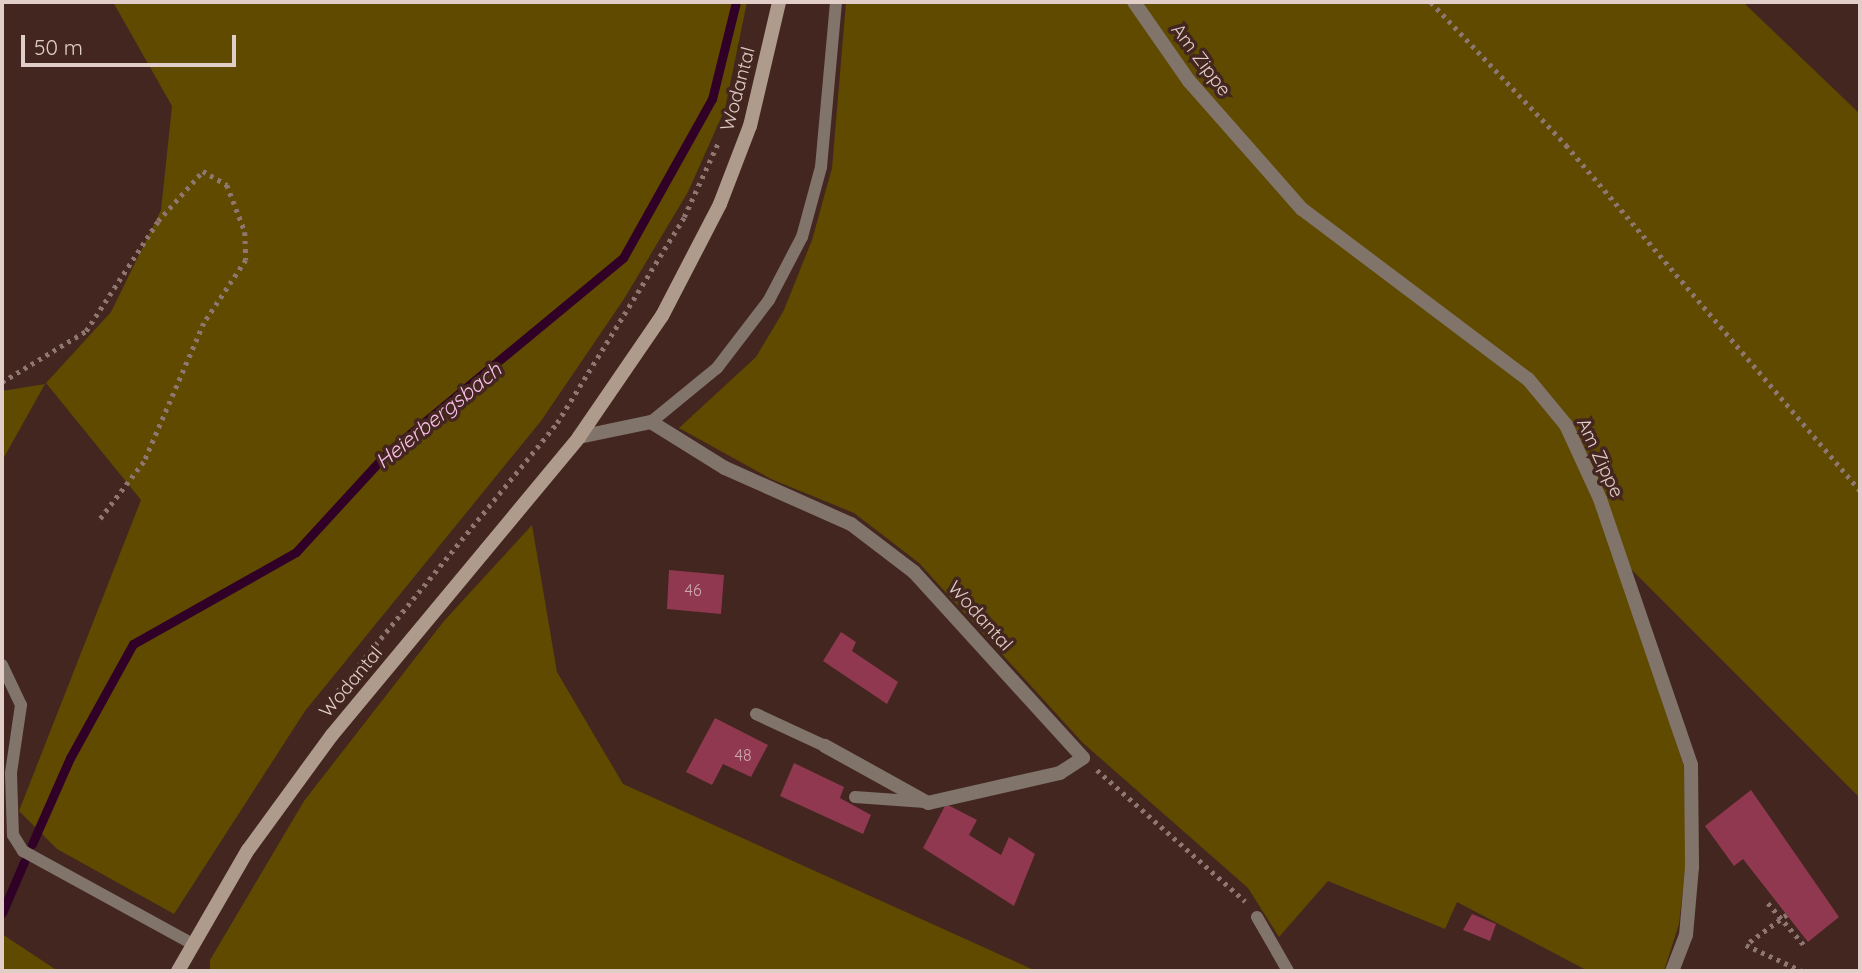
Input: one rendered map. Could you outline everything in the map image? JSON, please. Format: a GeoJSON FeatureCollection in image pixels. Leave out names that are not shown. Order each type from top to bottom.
{"type":"FeatureCollection","features":[{"type":"Feature","properties":{"kind":"main road","name":"Wodantal"},"geometry":{"type":"LineString","coordinates":[[178,971],[248,850],[332,735],[579,437],[662,316],[720,204],[750,126],[779,2]]}},
{"type":"Feature","properties":{"kind":"street","name":"Am Zippe"},"geometry":{"type":"LineString","coordinates":[[1135,2],[1189,81],[1302,209],[1510,365],[1566,425],[1600,499],[1691,765],[1691,880],[1686,935],[1672,971]]}},
{"type":"Feature","properties":{"kind":"street"},"geometry":{"type":"LineString","coordinates":[[579,437],[651,422]]}},
{"type":"Feature","properties":{"kind":"street","name":"Wodantal"},"geometry":{"type":"LineString","coordinates":[[651,422],[725,468],[851,524],[914,572],[1083,758]]}},
{"type":"Feature","properties":{"kind":"street"},"geometry":{"type":"LineString","coordinates":[[825,746],[928,803],[1059,773],[1083,758]]}},
{"type":"Feature","properties":{"kind":"lane"},"geometry":{"type":"LineString","coordinates":[[651,422],[717,368],[769,300],[802,237],[821,167],[836,2]]}},
{"type":"Feature","properties":{"kind":"lane"},"geometry":{"type":"LineString","coordinates":[[2,665],[21,705],[10,773],[13,835],[23,852],[193,944]]}},
{"type":"Feature","properties":{"kind":"lane"},"geometry":{"type":"LineString","coordinates":[[756,713],[825,746]]}},
{"type":"Feature","properties":{"kind":"lane"},"geometry":{"type":"LineString","coordinates":[[855,797],[928,803]]}},
{"type":"Feature","properties":{"kind":"lane"},"geometry":{"type":"LineString","coordinates":[[1257,917],[1288,971]]}},
{"type":"Feature","properties":{"kind":"path"},"geometry":{"type":"LineString","coordinates":[[1431,2],[1566,145],[1860,491]]}},
{"type":"Feature","properties":{"kind":"path"},"geometry":{"type":"LineString","coordinates":[[326,705],[557,423],[684,217],[722,135]]}},
{"type":"Feature","properties":{"kind":"path"},"geometry":{"type":"LineString","coordinates":[[2,382],[86,331],[158,221],[203,171],[227,185],[245,232],[246,260],[204,323],[144,462],[98,522]]}},
{"type":"Feature","properties":{"kind":"path"},"geometry":{"type":"LineString","coordinates":[[1083,758],[1234,887],[1257,917]]}},
{"type":"Feature","properties":{"kind":"path"},"geometry":{"type":"LineString","coordinates":[[1768,903],[1804,945]]}},
{"type":"Feature","properties":{"kind":"path"},"geometry":{"type":"LineString","coordinates":[[1787,915],[1746,945],[1802,971]]}},
{"type":"Feature","properties":{"kind":"path"},"geometry":{"type":"LineString","coordinates":[[1826,971],[1841,971]]}},
{"type":"Feature","properties":{"kind":"shaded area"},"geometry":{"type":"Polygon","coordinates":[[[113,2],[747,2],[725,109],[688,192],[624,299],[541,421],[305,711],[174,914],[57,849],[19,811],[141,500],[46,383],[111,312],[161,210],[172,106],[113,2]]]}},
{"type":"Feature","properties":{"kind":"shaded area"},"geometry":{"type":"Polygon","coordinates":[[[846,2],[1743,2],[1860,114],[1860,798],[1616,554],[1684,767],[1686,861],[1679,924],[1664,971],[1588,971],[1457,902],[1445,929],[1328,881],[1279,937],[1248,888],[1083,743],[919,563],[854,513],[771,479],[679,428],[756,357],[784,310],[812,240],[832,168],[846,2]]]}},
{"type":"Feature","properties":{"kind":"shaded area"},"geometry":{"type":"Polygon","coordinates":[[[45,384],[2,461],[2,391],[45,384]]]}},
{"type":"Feature","properties":{"kind":"shaded area"},"geometry":{"type":"Polygon","coordinates":[[[532,525],[557,672],[623,784],[1036,971],[210,971],[210,960],[304,801],[444,621],[532,525]]]}},
{"type":"Feature","properties":{"kind":"shaded area"},"geometry":{"type":"Polygon","coordinates":[[[2,934],[58,971],[2,971],[2,934]]]}},
{"type":"Feature","properties":{"kind":"building"},"geometry":{"type":"Polygon","coordinates":[[[669,570],[724,575],[721,614],[667,609],[669,570]]]}},
{"type":"Feature","properties":{"kind":"building"},"geometry":{"type":"Polygon","coordinates":[[[841,632],[856,642],[852,651],[898,682],[887,704],[823,661],[841,632]]]}},
{"type":"Feature","properties":{"kind":"building"},"geometry":{"type":"Polygon","coordinates":[[[715,718],[768,745],[751,777],[723,764],[712,785],[686,772],[715,718]]]}},
{"type":"Feature","properties":{"kind":"building"},"geometry":{"type":"Polygon","coordinates":[[[794,763],[844,787],[840,798],[871,815],[863,834],[780,796],[794,763]]]}},
{"type":"Feature","properties":{"kind":"building"},"geometry":{"type":"Polygon","coordinates":[[[1751,790],[1839,917],[1808,942],[1743,859],[1734,866],[1705,826],[1751,790]]]}},
{"type":"Feature","properties":{"kind":"building"},"geometry":{"type":"Polygon","coordinates":[[[946,804],[977,820],[969,835],[1001,855],[1009,837],[1035,854],[1014,906],[923,848],[946,804]]]}},
{"type":"Feature","properties":{"kind":"building"},"geometry":{"type":"Polygon","coordinates":[[[1472,914],[1496,924],[1490,941],[1463,930],[1472,914]]]}},
{"type":"Feature","properties":{"kind":"waterway","name":"Heierbergsbach"},"geometry":{"type":"LineString","coordinates":[[32,844],[70,758],[133,644],[296,552],[387,453],[623,258],[712,99],[736,2]]}},
{"type":"Feature","properties":{"kind":"waterway","name":"Heierbergsbach"},"geometry":{"type":"LineString","coordinates":[[2,913],[24,862]]}}]}
